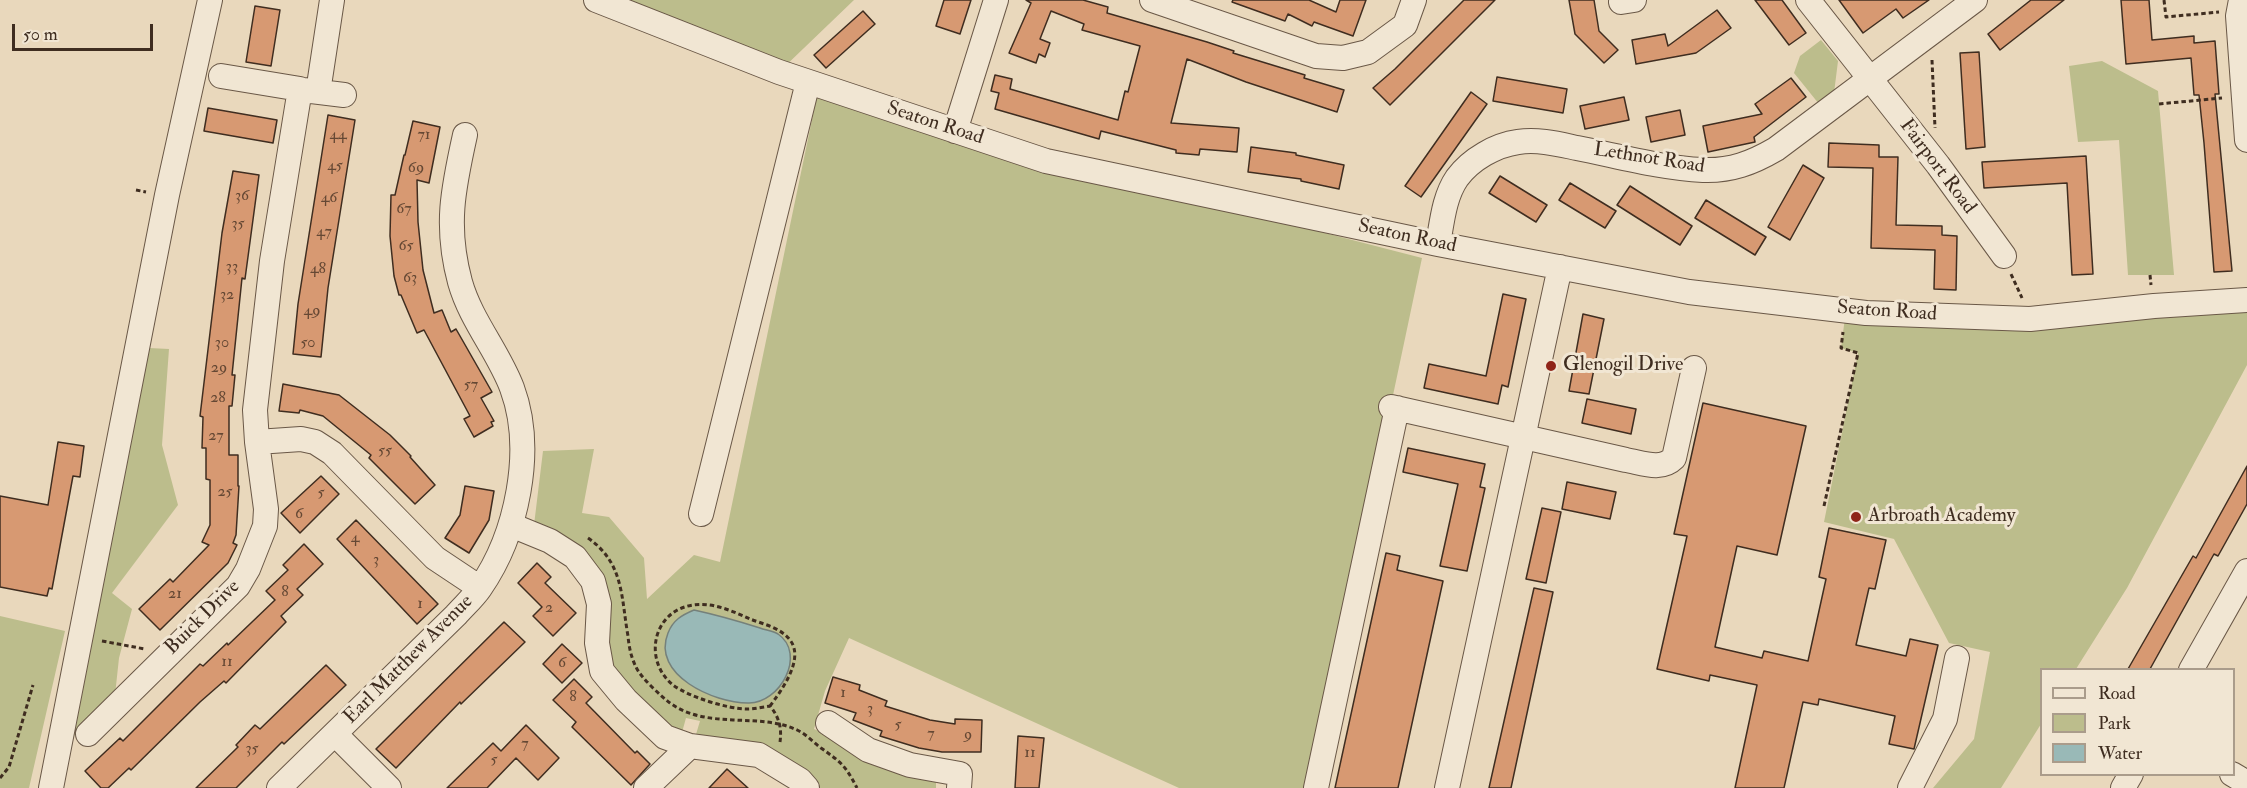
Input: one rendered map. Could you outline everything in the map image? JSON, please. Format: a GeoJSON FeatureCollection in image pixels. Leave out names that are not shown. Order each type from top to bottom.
{"type":"FeatureCollection","features":[{"type":"Feature","properties":{"kind":"street"},"geometry":{"type":"LineString","coordinates":[[51,788],[165,207],[210,0]]}},
{"type":"Feature","properties":{"kind":"street","name":"Buick Drive"},"geometry":{"type":"LineString","coordinates":[[88,734],[238,586],[248,569],[265,526],[266,509],[255,410],[270,284],[309,91],[332,0]]}},
{"type":"Feature","properties":{"kind":"street","name":"Seaton Road"},"geometry":{"type":"LineString","coordinates":[[596,0],[808,82],[1046,161],[1438,243],[1689,292],[1878,313],[2030,319],[2154,306],[2247,300]]}},
{"type":"Feature","properties":{"kind":"street"},"geometry":{"type":"LineString","coordinates":[[955,130],[996,0]]}},
{"type":"Feature","properties":{"kind":"street"},"geometry":{"type":"LineString","coordinates":[[1152,0],[1316,56],[1343,58],[1368,52],[1405,25],[1414,0]]}},
{"type":"Feature","properties":{"kind":"street","name":"Fairport Road"},"geometry":{"type":"LineString","coordinates":[[1808,0],[1938,165],[2004,256]]}},
{"type":"Feature","properties":{"kind":"street","name":"Lethnot Road"},"geometry":{"type":"LineString","coordinates":[[1438,243],[1445,207],[1457,178],[1474,161],[1494,148],[1519,142],[1546,142],[1704,170],[1752,163],[1776,149],[1975,0]]}},
{"type":"Feature","properties":{"kind":"street"},"geometry":{"type":"LineString","coordinates":[[2241,0],[2238,16],[2247,140]]}},
{"type":"Feature","properties":{"kind":"street"},"geometry":{"type":"LineString","coordinates":[[221,76],[344,95]]}},
{"type":"Feature","properties":{"kind":"street"},"geometry":{"type":"LineString","coordinates":[[700,514],[808,82]]}},
{"type":"Feature","properties":{"kind":"street","name":"Earl Matthew Avenue"},"geometry":{"type":"LineString","coordinates":[[279,788],[456,615],[480,588],[502,549],[511,525],[518,496],[522,461],[520,425],[513,390],[471,311],[460,283],[454,249],[451,209],[465,135]]}},
{"type":"Feature","properties":{"kind":"street"},"geometry":{"type":"LineString","coordinates":[[1447,788],[1560,267]]}},
{"type":"Feature","properties":{"kind":"street"},"geometry":{"type":"LineString","coordinates":[[1316,788],[1394,408],[1660,466],[1667,465],[1674,458],[1694,368]]}},
{"type":"Feature","properties":{"kind":"street"},"geometry":{"type":"LineString","coordinates":[[257,442],[301,440],[315,442],[332,453],[435,558],[480,588]]}},
{"type":"Feature","properties":{"kind":"street"},"geometry":{"type":"LineString","coordinates":[[511,525],[550,541],[575,557],[593,581],[599,604],[597,643],[602,671],[626,700],[665,737],[690,746],[759,755],[800,780],[807,788]]}},
{"type":"Feature","properties":{"kind":"street"},"geometry":{"type":"LineString","coordinates":[[2192,668],[2247,571]]}},
{"type":"Feature","properties":{"kind":"street"},"geometry":{"type":"LineString","coordinates":[[1910,788],[1945,719],[1957,658]]}},
{"type":"Feature","properties":{"kind":"street"},"geometry":{"type":"LineString","coordinates":[[828,723],[868,750],[910,765],[960,774],[959,788]]}},
{"type":"Feature","properties":{"kind":"street"},"geometry":{"type":"LineString","coordinates":[[335,734],[389,788]]}},
{"type":"Feature","properties":{"kind":"street"},"geometry":{"type":"LineString","coordinates":[[646,788],[690,746]]}},
{"type":"Feature","properties":{"kind":"path"},"geometry":{"type":"LineString","coordinates":[[2164,0],[2166,17],[2220,12]]}},
{"type":"Feature","properties":{"kind":"path"},"geometry":{"type":"LineString","coordinates":[[1930,34],[1938,165]]}},
{"type":"Feature","properties":{"kind":"path"},"geometry":{"type":"LineString","coordinates":[[2158,104],[2243,96]]}},
{"type":"Feature","properties":{"kind":"path"},"geometry":{"type":"LineString","coordinates":[[2004,256],[2030,319]]}},
{"type":"Feature","properties":{"kind":"path"},"geometry":{"type":"LineString","coordinates":[[1824,506],[1858,353],[1841,348],[1846,310]]}},
{"type":"Feature","properties":{"kind":"path"},"geometry":{"type":"LineString","coordinates":[[587,538],[602,548],[613,564],[619,583],[631,656],[637,669],[670,703],[687,713],[717,720],[772,724],[799,731],[846,766],[857,788]]}},
{"type":"Feature","properties":{"kind":"path"},"geometry":{"type":"LineString","coordinates":[[692,605],[723,607],[780,631],[792,641],[794,654],[789,680],[770,706],[746,709],[707,701],[674,686],[662,672],[655,654],[657,629],[670,615],[692,605]]}},
{"type":"Feature","properties":{"kind":"path"},"geometry":{"type":"LineString","coordinates":[[79,637],[168,653]]}},
{"type":"Feature","properties":{"kind":"path"},"geometry":{"type":"LineString","coordinates":[[0,778],[9,767],[33,685]]}},
{"type":"Feature","properties":{"kind":"path"},"geometry":{"type":"LineString","coordinates":[[770,706],[780,726],[779,750],[773,764]]}},
{"type":"Feature","properties":{"kind":"green space"},"geometry":{"type":"Polygon","coordinates":[[[596,0],[854,0],[779,72],[596,0]]]}},
{"type":"Feature","properties":{"kind":"green space"},"geometry":{"type":"Polygon","coordinates":[[[1821,40],[1838,61],[1834,93],[1819,104],[1794,73],[1800,56],[1821,40]]]}},
{"type":"Feature","properties":{"kind":"green space"},"geometry":{"type":"Polygon","coordinates":[[[2102,61],[2158,91],[2174,275],[2128,275],[2119,140],[2078,142],[2069,66],[2102,61]]]}},
{"type":"Feature","properties":{"kind":"green space"},"geometry":{"type":"Polygon","coordinates":[[[819,86],[1046,161],[1422,258],[1310,788],[1179,788],[849,638],[825,691],[814,729],[936,781],[936,788],[817,788],[694,741],[700,721],[686,718],[681,736],[665,727],[614,671],[610,652],[608,599],[534,525],[543,451],[594,449],[582,513],[609,517],[644,558],[647,599],[694,555],[720,562],[819,86]]]}},
{"type":"Feature","properties":{"kind":"green space"},"geometry":{"type":"Polygon","coordinates":[[[2247,300],[2247,365],[2127,588],[2077,668],[2040,668],[2040,726],[2001,788],[1933,788],[1974,739],[1990,652],[1949,643],[1894,539],[1824,522],[1858,353],[1841,348],[1846,310],[1866,313],[2247,300]]]}},
{"type":"Feature","properties":{"kind":"green space"},"geometry":{"type":"Polygon","coordinates":[[[149,348],[169,349],[162,445],[178,505],[112,593],[132,609],[119,658],[115,695],[74,736],[149,348]]]}},
{"type":"Feature","properties":{"kind":"green space"},"geometry":{"type":"Polygon","coordinates":[[[0,616],[65,631],[29,788],[0,788],[0,616]]]}},
{"type":"Feature","properties":{"kind":"water"},"geometry":{"type":"Polygon","coordinates":[[[694,610],[778,634],[786,643],[790,653],[790,665],[779,687],[760,701],[734,702],[703,692],[677,674],[669,662],[665,648],[668,633],[678,618],[694,610]]]}},
{"type":"Feature","properties":{"kind":"building"},"geometry":{"type":"Polygon","coordinates":[[[944,0],[971,0],[960,34],[936,26],[944,0]]]}},
{"type":"Feature","properties":{"kind":"building"},"geometry":{"type":"Polygon","coordinates":[[[1026,0],[1083,0],[1108,7],[1107,13],[1207,42],[1234,51],[1233,53],[1305,75],[1304,78],[1344,90],[1337,112],[1246,82],[1187,59],[1171,123],[1239,128],[1237,152],[1200,149],[1199,155],[1176,153],[1176,150],[1101,131],[1099,139],[995,109],[999,93],[991,91],[995,75],[1012,79],[1010,89],[1118,120],[1125,91],[1128,92],[1140,46],[1082,30],[1084,24],[1051,11],[1040,39],[1050,43],[1045,57],[1039,54],[1036,63],[1009,53],[1031,3],[1026,0]]]}},
{"type":"Feature","properties":{"kind":"building"},"geometry":{"type":"Polygon","coordinates":[[[1233,0],[1309,0],[1336,12],[1340,0],[1366,0],[1353,36],[1314,22],[1312,26],[1288,14],[1285,21],[1232,2],[1233,0]]]}},
{"type":"Feature","properties":{"kind":"building"},"geometry":{"type":"Polygon","coordinates":[[[1464,0],[1495,0],[1390,105],[1373,88],[1464,0]]]}},
{"type":"Feature","properties":{"kind":"building"},"geometry":{"type":"Polygon","coordinates":[[[1569,0],[1594,0],[1599,31],[1618,50],[1604,63],[1575,34],[1569,0]]]}},
{"type":"Feature","properties":{"kind":"building"},"geometry":{"type":"Polygon","coordinates":[[[1755,0],[1782,0],[1806,33],[1789,45],[1755,0]]]}},
{"type":"Feature","properties":{"kind":"building"},"geometry":{"type":"Polygon","coordinates":[[[1839,0],[1929,0],[1903,18],[1896,9],[1863,33],[1839,0]]]}},
{"type":"Feature","properties":{"kind":"building"},"geometry":{"type":"Polygon","coordinates":[[[2031,0],[2064,0],[2000,50],[1988,34],[2031,0]]]}},
{"type":"Feature","properties":{"kind":"building"},"geometry":{"type":"Polygon","coordinates":[[[2121,0],[2149,0],[2152,40],[2194,36],[2194,43],[2215,41],[2219,94],[2215,94],[2232,271],[2214,272],[2199,95],[2194,95],[2191,58],[2126,64],[2121,0]]]}},
{"type":"Feature","properties":{"kind":"building"},"geometry":{"type":"Polygon","coordinates":[[[255,6],[280,10],[271,66],[246,62],[255,6]]]}},
{"type":"Feature","properties":{"kind":"building"},"geometry":{"type":"Polygon","coordinates":[[[1717,10],[1731,28],[1696,53],[1636,64],[1632,40],[1665,34],[1668,46],[1717,10]]]}},
{"type":"Feature","properties":{"kind":"building"},"geometry":{"type":"Polygon","coordinates":[[[863,11],[875,24],[826,68],[814,55],[863,11]]]}},
{"type":"Feature","properties":{"kind":"building"},"geometry":{"type":"Polygon","coordinates":[[[1979,52],[1985,147],[1966,149],[1960,53],[1979,52]]]}},
{"type":"Feature","properties":{"kind":"building"},"geometry":{"type":"Polygon","coordinates":[[[1497,77],[1567,89],[1563,113],[1493,101],[1497,77]]]}},
{"type":"Feature","properties":{"kind":"building"},"geometry":{"type":"Polygon","coordinates":[[[1791,78],[1806,97],[1754,137],[1755,142],[1708,152],[1703,126],[1762,114],[1755,104],[1791,78]]]}},
{"type":"Feature","properties":{"kind":"building"},"geometry":{"type":"Polygon","coordinates":[[[1471,92],[1487,104],[1421,197],[1405,186],[1471,92]]]}},
{"type":"Feature","properties":{"kind":"building"},"geometry":{"type":"Polygon","coordinates":[[[1624,97],[1629,120],[1585,129],[1580,106],[1624,97]]]}},
{"type":"Feature","properties":{"kind":"building"},"geometry":{"type":"Polygon","coordinates":[[[208,108],[277,120],[273,143],[204,131],[208,108]]]}},
{"type":"Feature","properties":{"kind":"building"},"geometry":{"type":"Polygon","coordinates":[[[1680,110],[1685,135],[1651,142],[1646,117],[1680,110]]]}},
{"type":"Feature","properties":{"kind":"building"},"geometry":{"type":"Polygon","coordinates":[[[328,115],[355,120],[328,288],[321,357],[293,354],[298,304],[328,115]]]}},
{"type":"Feature","properties":{"kind":"building"},"geometry":{"type":"Polygon","coordinates":[[[413,121],[440,127],[429,183],[417,180],[423,270],[434,313],[442,310],[451,332],[456,329],[492,392],[481,398],[494,421],[491,422],[493,426],[474,437],[464,419],[470,416],[424,330],[417,333],[401,295],[399,295],[394,276],[390,236],[391,195],[395,195],[413,121]]]}},
{"type":"Feature","properties":{"kind":"building"},"geometry":{"type":"Polygon","coordinates":[[[1829,143],[1879,145],[1879,157],[1898,157],[1896,225],[1942,226],[1942,235],[1957,236],[1956,290],[1934,289],[1935,250],[1871,248],[1873,168],[1828,167],[1829,143]]]}},
{"type":"Feature","properties":{"kind":"building"},"geometry":{"type":"Polygon","coordinates":[[[1251,147],[1296,153],[1296,155],[1344,165],[1339,189],[1301,181],[1301,179],[1248,172],[1251,147]]]}},
{"type":"Feature","properties":{"kind":"building"},"geometry":{"type":"Polygon","coordinates":[[[2086,156],[2093,274],[2072,275],[2067,183],[1984,188],[1982,162],[2086,156]]]}},
{"type":"Feature","properties":{"kind":"building"},"geometry":{"type":"Polygon","coordinates":[[[1803,165],[1824,178],[1790,240],[1768,227],[1803,165]]]}},
{"type":"Feature","properties":{"kind":"building"},"geometry":{"type":"Polygon","coordinates":[[[233,171],[259,175],[245,279],[242,278],[232,375],[235,375],[232,406],[229,406],[229,455],[238,455],[239,486],[236,535],[233,543],[237,545],[228,563],[160,630],[139,609],[170,579],[173,582],[209,545],[202,542],[210,525],[210,480],[206,479],[206,448],[202,448],[203,417],[200,416],[222,233],[233,171]]]}},
{"type":"Feature","properties":{"kind":"building"},"geometry":{"type":"Polygon","coordinates":[[[1500,176],[1547,205],[1536,222],[1489,193],[1500,176]]]}},
{"type":"Feature","properties":{"kind":"building"},"geometry":{"type":"Polygon","coordinates":[[[1570,183],[1616,211],[1605,228],[1559,200],[1570,183]]]}},
{"type":"Feature","properties":{"kind":"building"},"geometry":{"type":"Polygon","coordinates":[[[1630,186],[1692,226],[1680,245],[1617,205],[1630,186]]]}},
{"type":"Feature","properties":{"kind":"building"},"geometry":{"type":"Polygon","coordinates":[[[1706,200],[1766,237],[1755,255],[1695,218],[1706,200]]]}},
{"type":"Feature","properties":{"kind":"building"},"geometry":{"type":"Polygon","coordinates":[[[1503,294],[1526,299],[1508,387],[1502,385],[1498,404],[1424,388],[1429,364],[1486,376],[1503,294]]]}},
{"type":"Feature","properties":{"kind":"building"},"geometry":{"type":"Polygon","coordinates":[[[1583,314],[1604,319],[1589,394],[1569,391],[1583,314]]]}},
{"type":"Feature","properties":{"kind":"building"},"geometry":{"type":"Polygon","coordinates":[[[283,384],[339,395],[390,435],[435,485],[415,504],[369,458],[371,455],[323,416],[300,410],[299,413],[279,411],[283,384]]]}},
{"type":"Feature","properties":{"kind":"building"},"geometry":{"type":"Polygon","coordinates":[[[1587,399],[1636,409],[1631,434],[1582,423],[1587,399]]]}},
{"type":"Feature","properties":{"kind":"building"},"geometry":{"type":"Polygon","coordinates":[[[1703,403],[1806,426],[1777,555],[1737,546],[1715,647],[1762,658],[1764,651],[1808,661],[1826,579],[1819,577],[1829,528],[1886,540],[1875,589],[1869,588],[1856,645],[1906,656],[1910,639],[1938,645],[1914,749],[1889,744],[1895,716],[1819,699],[1818,705],[1803,702],[1784,788],[1735,788],[1757,685],[1710,675],[1709,681],[1657,669],[1687,536],[1674,534],[1703,403]]]}},
{"type":"Feature","properties":{"kind":"building"},"geometry":{"type":"Polygon","coordinates":[[[58,442],[84,446],[80,477],[73,476],[52,589],[49,588],[47,596],[0,587],[0,496],[48,505],[58,442]]]}},
{"type":"Feature","properties":{"kind":"building"},"geometry":{"type":"Polygon","coordinates":[[[1408,448],[1485,464],[1480,487],[1485,488],[1467,571],[1440,566],[1458,484],[1403,472],[1408,448]]]}},
{"type":"Feature","properties":{"kind":"building"},"geometry":{"type":"Polygon","coordinates":[[[2247,466],[2247,504],[2218,556],[2214,554],[2151,668],[2129,668],[2193,556],[2196,558],[2247,466]]]}},
{"type":"Feature","properties":{"kind":"building"},"geometry":{"type":"Polygon","coordinates":[[[321,476],[339,494],[300,533],[281,513],[321,476]]]}},
{"type":"Feature","properties":{"kind":"building"},"geometry":{"type":"Polygon","coordinates":[[[1567,482],[1616,492],[1610,519],[1562,509],[1567,482]]]}},
{"type":"Feature","properties":{"kind":"building"},"geometry":{"type":"Polygon","coordinates":[[[465,486],[494,491],[489,520],[469,553],[445,538],[460,515],[465,486]]]}},
{"type":"Feature","properties":{"kind":"building"},"geometry":{"type":"Polygon","coordinates":[[[1542,508],[1561,512],[1546,583],[1526,579],[1542,508]]]}},
{"type":"Feature","properties":{"kind":"building"},"geometry":{"type":"Polygon","coordinates":[[[356,520],[438,604],[417,624],[337,539],[356,520]]]}},
{"type":"Feature","properties":{"kind":"building"},"geometry":{"type":"Polygon","coordinates":[[[304,544],[323,564],[297,589],[303,595],[281,616],[286,622],[226,683],[224,681],[200,702],[131,770],[129,768],[108,788],[101,788],[85,771],[120,738],[123,741],[200,664],[203,666],[227,643],[228,645],[275,600],[266,591],[288,570],[283,565],[304,544]]]}},
{"type":"Feature","properties":{"kind":"building"},"geometry":{"type":"Polygon","coordinates":[[[1386,553],[1400,556],[1397,570],[1443,581],[1398,788],[1335,788],[1386,553]]]}},
{"type":"Feature","properties":{"kind":"building"},"geometry":{"type":"Polygon","coordinates":[[[537,563],[551,577],[545,583],[576,613],[553,636],[533,616],[542,607],[518,583],[537,563]]]}},
{"type":"Feature","properties":{"kind":"building"},"geometry":{"type":"Polygon","coordinates":[[[1534,588],[1553,592],[1511,788],[1489,788],[1534,588]]]}},
{"type":"Feature","properties":{"kind":"building"},"geometry":{"type":"Polygon","coordinates":[[[504,622],[525,642],[461,704],[460,702],[396,768],[376,749],[504,622]]]}},
{"type":"Feature","properties":{"kind":"building"},"geometry":{"type":"Polygon","coordinates":[[[562,644],[582,663],[562,683],[543,664],[562,644]]]}},
{"type":"Feature","properties":{"kind":"building"},"geometry":{"type":"Polygon","coordinates":[[[326,665],[346,685],[284,744],[282,742],[236,788],[196,788],[238,747],[236,745],[255,725],[260,729],[326,665]]]}},
{"type":"Feature","properties":{"kind":"building"},"geometry":{"type":"Polygon","coordinates":[[[833,677],[860,685],[859,690],[887,701],[885,706],[930,720],[955,724],[955,719],[982,720],[981,752],[942,752],[919,748],[880,736],[882,731],[853,720],[856,713],[825,703],[833,677]]]}},
{"type":"Feature","properties":{"kind":"building"},"geometry":{"type":"Polygon","coordinates":[[[574,679],[592,697],[586,703],[635,753],[637,751],[650,764],[631,785],[572,727],[576,722],[553,700],[574,679]]]}},
{"type":"Feature","properties":{"kind":"building"},"geometry":{"type":"Polygon","coordinates":[[[526,725],[559,758],[538,780],[516,758],[487,788],[447,788],[493,743],[501,751],[526,725]]]}},
{"type":"Feature","properties":{"kind":"building"},"geometry":{"type":"Polygon","coordinates":[[[1018,736],[1044,738],[1039,788],[1015,788],[1018,736]]]}},
{"type":"Feature","properties":{"kind":"building"},"geometry":{"type":"Polygon","coordinates":[[[727,769],[748,788],[709,788],[727,769]]]}},
{"type":"Feature","properties":{"kind":"place","name":"Glenogil Drive"},"geometry":{"type":"Point","coordinates":[1551,366]}},
{"type":"Feature","properties":{"kind":"place","name":"Arbroath Academy"},"geometry":{"type":"Point","coordinates":[1856,517]}}]}
